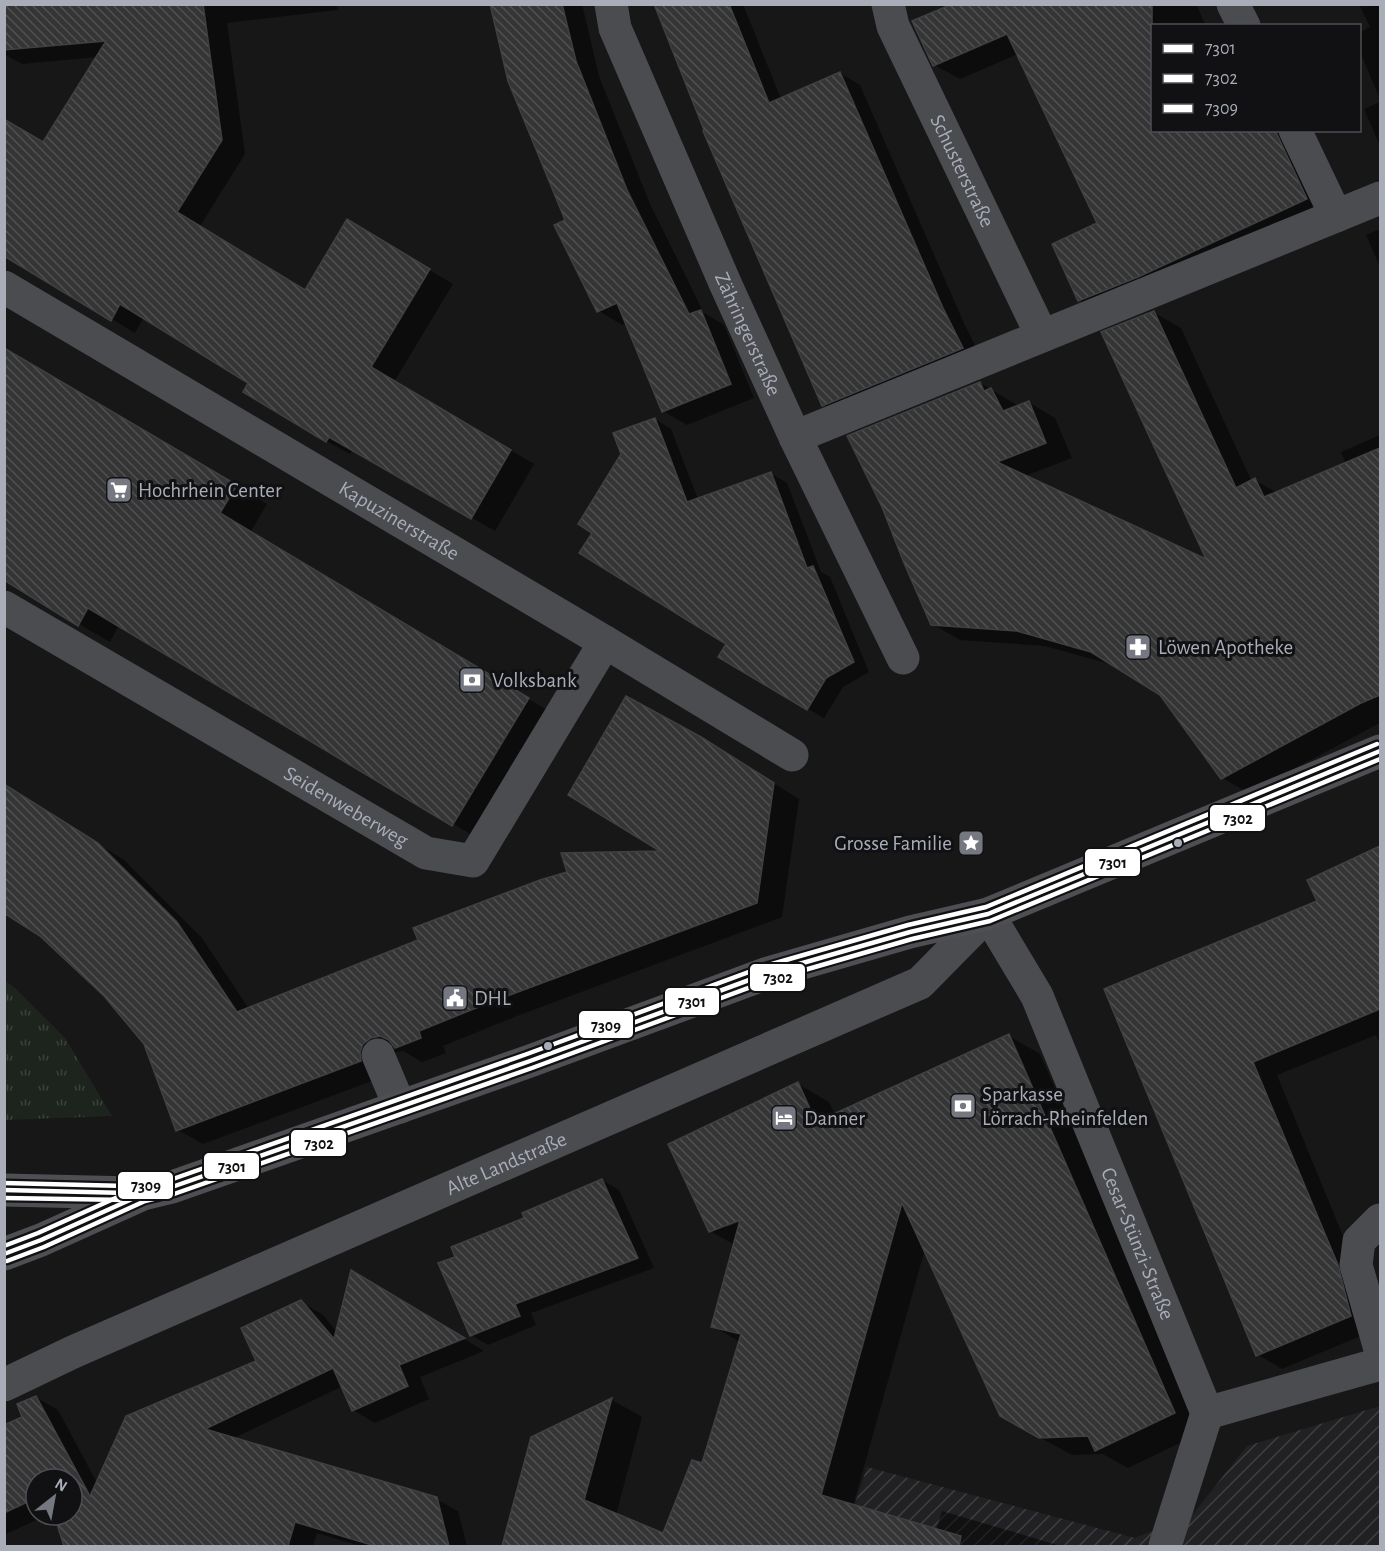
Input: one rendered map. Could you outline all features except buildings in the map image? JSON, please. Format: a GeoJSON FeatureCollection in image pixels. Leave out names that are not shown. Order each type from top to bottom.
{"type":"FeatureCollection","features":[{"type":"Feature","properties":{"kind":"main road"},"geometry":{"type":"LineString","coordinates":[[4,1254],[41,1240],[143,1194],[400,1107],[768,973],[910,932],[988,914],[1380,751]]}},
{"type":"Feature","properties":{"kind":"main road"},"geometry":{"type":"LineString","coordinates":[[4,1190],[143,1194]]}},
{"type":"Feature","properties":{"kind":"street","name":"Zähringerstraße"},"geometry":{"type":"LineString","coordinates":[[611,4],[615,28],[725,283],[795,437],[903,658]]}},
{"type":"Feature","properties":{"kind":"street","name":"Schusterstraße"},"geometry":{"type":"LineString","coordinates":[[888,4],[893,26],[1042,336]]}},
{"type":"Feature","properties":{"kind":"street"},"geometry":{"type":"LineString","coordinates":[[1233,4],[1243,24]]}},
{"type":"Feature","properties":{"kind":"street"},"geometry":{"type":"LineString","coordinates":[[1296,132],[1336,216]]}},
{"type":"Feature","properties":{"kind":"street"},"geometry":{"type":"LineString","coordinates":[[795,437],[1380,198]]}},
{"type":"Feature","properties":{"kind":"street","name":"Kapuzinerstraße"},"geometry":{"type":"LineString","coordinates":[[4,287],[792,755]]}},
{"type":"Feature","properties":{"kind":"street","name":"Seidenweberweg"},"geometry":{"type":"LineString","coordinates":[[4,607],[426,853],[473,861],[605,642]]}},
{"type":"Feature","properties":{"kind":"street","name":"Alte Landstraße"},"geometry":{"type":"LineString","coordinates":[[4,1385],[73,1352],[920,983],[988,914]]}},
{"type":"Feature","properties":{"kind":"street","name":"Cesar-Stünzi-Straße"},"geometry":{"type":"LineString","coordinates":[[988,914],[1037,996],[1207,1413]]}},
{"type":"Feature","properties":{"kind":"street"},"geometry":{"type":"LineString","coordinates":[[378,1055],[400,1107]]}},
{"type":"Feature","properties":{"kind":"street"},"geometry":{"type":"LineString","coordinates":[[1380,1220],[1359,1241],[1356,1265],[1380,1349]]}},
{"type":"Feature","properties":{"kind":"street"},"geometry":{"type":"LineString","coordinates":[[1165,1546],[1207,1413],[1380,1364]]}},
{"type":"Feature","properties":{"kind":"shaded area"},"geometry":{"type":"Polygon","coordinates":[[[1380,1406],[1380,1546],[841,1546],[867,1467],[1135,1538],[1193,1514],[1247,1446],[1380,1406]]]}},
{"type":"Feature","properties":{"kind":"green space"},"geometry":{"type":"Polygon","coordinates":[[[4,981],[14,987],[65,1038],[112,1116],[5,1120],[4,981]]]}},
{"type":"Feature","properties":{"kind":"transit line","name":"7309"},"geometry":{"type":"LineString","coordinates":[[4,1246],[140,1187],[170,1180],[527,1054],[765,966],[908,925],[986,907],[1377,744]]}},
{"type":"Feature","properties":{"kind":"transit line","name":"7301"},"geometry":{"type":"LineString","coordinates":[[4,1254],[41,1240],[143,1194],[172,1187],[530,1061],[768,973],[910,932],[988,914],[1380,751]]}},
{"type":"Feature","properties":{"kind":"transit line","name":"7302"},"geometry":{"type":"LineString","coordinates":[[7,1261],[44,1247],[145,1201],[174,1194],[532,1068],[770,980],[912,939],[990,921],[1380,759]]}},
{"type":"Feature","properties":{"kind":"transit line","name":"7309"},"geometry":{"type":"LineString","coordinates":[[4,1183],[127,1186]]}},
{"type":"Feature","properties":{"kind":"transit line","name":"7301"},"geometry":{"type":"LineString","coordinates":[[4,1190],[127,1193]]}},
{"type":"Feature","properties":{"kind":"transit line","name":"7302"},"geometry":{"type":"LineString","coordinates":[[4,1198],[127,1200]]}},
{"type":"Feature","properties":{"kind":"place","name":"Hochrhein Center"},"geometry":{"type":"Point","coordinates":[119,490]}},
{"type":"Feature","properties":{"kind":"place","name":"Löwen Apotheke"},"geometry":{"type":"Point","coordinates":[1138,647]}},
{"type":"Feature","properties":{"kind":"place","name":"Volksbank"},"geometry":{"type":"Point","coordinates":[472,680]}},
{"type":"Feature","properties":{"kind":"place","name":"Grosse Familie"},"geometry":{"type":"Point","coordinates":[971,843]}},
{"type":"Feature","properties":{"kind":"place","name":"DHL"},"geometry":{"type":"Point","coordinates":[455,998]}},
{"type":"Feature","properties":{"kind":"place","name":"Sparkasse Lörrach-Rheinfelden"},"geometry":{"type":"Point","coordinates":[963,1106]}},
{"type":"Feature","properties":{"kind":"place","name":"Danner"},"geometry":{"type":"Point","coordinates":[784,1118]}}]}
